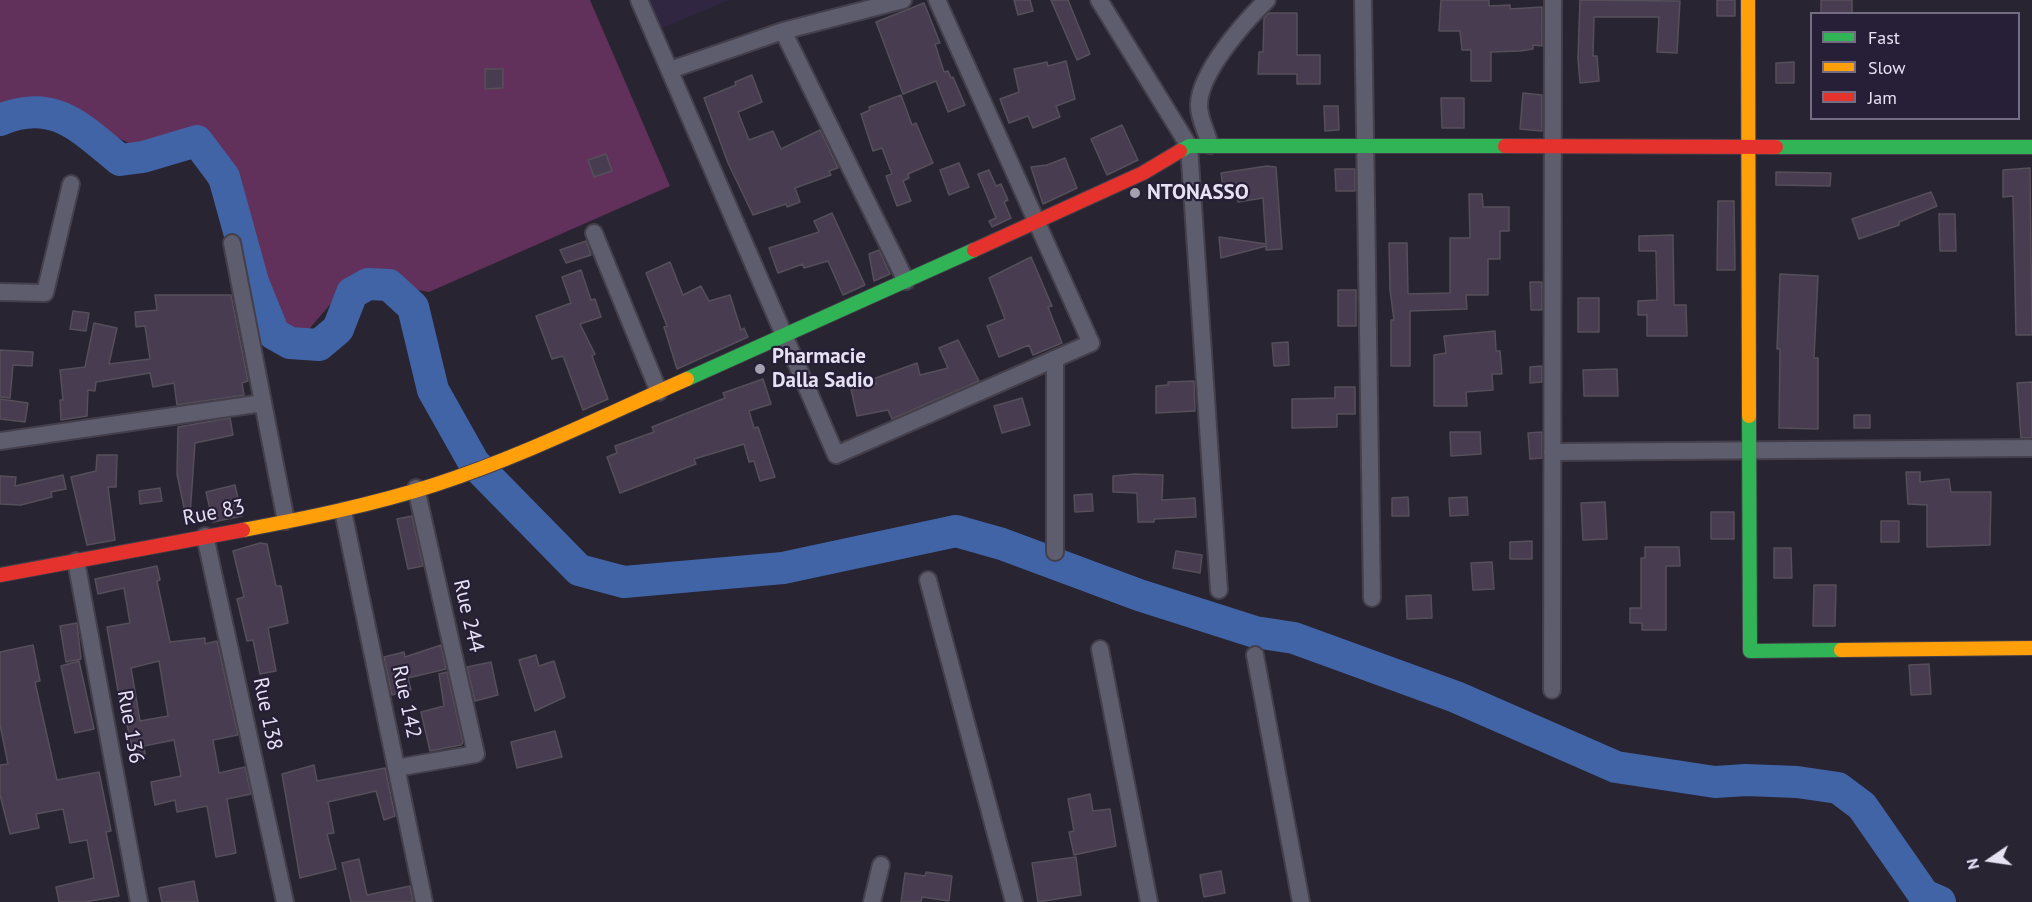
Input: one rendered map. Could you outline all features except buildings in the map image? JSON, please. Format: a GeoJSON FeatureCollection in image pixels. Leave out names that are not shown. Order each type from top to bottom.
{"type":"FeatureCollection","features":[{"type":"Feature","properties":{"kind":"street"},"geometry":{"type":"LineString","coordinates":[[639,0],[836,455],[1091,343],[937,0]]}},
{"type":"Feature","properties":{"kind":"street"},"geometry":{"type":"LineString","coordinates":[[670,70],[783,31],[903,0]]}},
{"type":"Feature","properties":{"kind":"street"},"geometry":{"type":"LineString","coordinates":[[1099,0],[1190,146],[1220,590]]}},
{"type":"Feature","properties":{"kind":"street"},"geometry":{"type":"LineString","coordinates":[[1210,145],[1198,104],[1207,75],[1242,24],[1267,0]]}},
{"type":"Feature","properties":{"kind":"street"},"geometry":{"type":"LineString","coordinates":[[1363,0],[1372,598]]}},
{"type":"Feature","properties":{"kind":"street"},"geometry":{"type":"LineString","coordinates":[[1552,690],[1553,0]]}},
{"type":"Feature","properties":{"kind":"street"},"geometry":{"type":"LineString","coordinates":[[1748,0],[1750,651],[2032,648]]}},
{"type":"Feature","properties":{"kind":"street"},"geometry":{"type":"LineString","coordinates":[[783,31],[906,281]]}},
{"type":"Feature","properties":{"kind":"street"},"geometry":{"type":"LineString","coordinates":[[1190,146],[2032,147]]}},
{"type":"Feature","properties":{"kind":"street","name":"Rue 83"},"geometry":{"type":"LineString","coordinates":[[0,575],[343,511],[416,488],[434,485],[508,458],[784,336],[1143,173],[1190,146]]}},
{"type":"Feature","properties":{"kind":"street"},"geometry":{"type":"LineString","coordinates":[[0,292],[45,293],[71,184]]}},
{"type":"Feature","properties":{"kind":"street"},"geometry":{"type":"LineString","coordinates":[[594,233],[659,392]]}},
{"type":"Feature","properties":{"kind":"street"},"geometry":{"type":"LineString","coordinates":[[232,243],[286,521]]}},
{"type":"Feature","properties":{"kind":"street"},"geometry":{"type":"LineString","coordinates":[[1055,360],[1055,552]]}},
{"type":"Feature","properties":{"kind":"street"},"geometry":{"type":"LineString","coordinates":[[0,441],[263,403]]}},
{"type":"Feature","properties":{"kind":"street"},"geometry":{"type":"LineString","coordinates":[[1552,452],[2032,448]]}},
{"type":"Feature","properties":{"kind":"street","name":"Rue 244"},"geometry":{"type":"LineString","coordinates":[[396,768],[476,754],[416,488]]}},
{"type":"Feature","properties":{"kind":"street","name":"Rue 142"},"geometry":{"type":"LineString","coordinates":[[343,511],[424,902]]}},
{"type":"Feature","properties":{"kind":"street","name":"Rue 138"},"geometry":{"type":"LineString","coordinates":[[205,536],[285,902]]}},
{"type":"Feature","properties":{"kind":"street","name":"Rue 136"},"geometry":{"type":"LineString","coordinates":[[76,561],[139,902]]}},
{"type":"Feature","properties":{"kind":"street"},"geometry":{"type":"LineString","coordinates":[[928,580],[1014,902]]}},
{"type":"Feature","properties":{"kind":"street"},"geometry":{"type":"LineString","coordinates":[[1100,649],[1149,902]]}},
{"type":"Feature","properties":{"kind":"street"},"geometry":{"type":"LineString","coordinates":[[1255,655],[1301,902]]}},
{"type":"Feature","properties":{"kind":"street"},"geometry":{"type":"LineString","coordinates":[[872,902],[881,865]]}},
{"type":"Feature","properties":{"kind":"shaded area"},"geometry":{"type":"Polygon","coordinates":[[[0,0],[590,0],[670,186],[429,292],[353,278],[309,329],[285,329],[195,158],[139,148],[44,102],[0,114],[0,0]]]}},
{"type":"Feature","properties":{"kind":"shaded area"},"geometry":{"type":"Polygon","coordinates":[[[650,0],[729,0],[662,28],[650,0]]]}},
{"type":"Feature","properties":{"kind":"waterway"},"geometry":{"type":"LineString","coordinates":[[0,120],[19,114],[36,112],[51,114],[79,127],[120,160],[143,157],[197,141],[224,177],[253,282],[274,334],[290,343],[319,345],[338,329],[352,293],[368,284],[389,285],[413,307],[433,390],[474,463],[579,570],[624,582],[783,568],[956,531],[1002,544],[1139,595],[1255,632],[1294,638],[1456,697],[1616,767],[1715,782],[1746,780],[1797,782],[1838,788],[1862,806],[1924,895],[1940,902]]}},
{"type":"Feature","properties":{"kind":"traffic: fast"},"geometry":{"type":"LineString","coordinates":[[1180,151],[1189,146],[1505,146]]}},
{"type":"Feature","properties":{"kind":"traffic: fast"},"geometry":{"type":"LineString","coordinates":[[1776,147],[2032,147]]}},
{"type":"Feature","properties":{"kind":"traffic: fast"},"geometry":{"type":"LineString","coordinates":[[687,379],[974,250]]}},
{"type":"Feature","properties":{"kind":"traffic: fast"},"geometry":{"type":"LineString","coordinates":[[1749,416],[1750,651],[1841,650]]}},
{"type":"Feature","properties":{"kind":"traffic: slow"},"geometry":{"type":"LineString","coordinates":[[1748,0],[1749,416]]}},
{"type":"Feature","properties":{"kind":"traffic: slow"},"geometry":{"type":"LineString","coordinates":[[243,530],[387,499],[434,485],[530,449],[687,379]]}},
{"type":"Feature","properties":{"kind":"traffic: slow"},"geometry":{"type":"LineString","coordinates":[[1841,650],[2032,648]]}},
{"type":"Feature","properties":{"kind":"traffic: jam"},"geometry":{"type":"LineString","coordinates":[[1505,146],[1776,147]]}},
{"type":"Feature","properties":{"kind":"traffic: jam"},"geometry":{"type":"LineString","coordinates":[[974,250],[1143,173],[1180,151]]}},
{"type":"Feature","properties":{"kind":"traffic: jam"},"geometry":{"type":"LineString","coordinates":[[0,575],[243,530]]}},
{"type":"Feature","properties":{"kind":"place","name":"NTONASSO"},"geometry":{"type":"Point","coordinates":[1135,193]}},
{"type":"Feature","properties":{"kind":"place","name":"Pharmacie Dalla Sadio"},"geometry":{"type":"Point","coordinates":[760,369]}}]}
